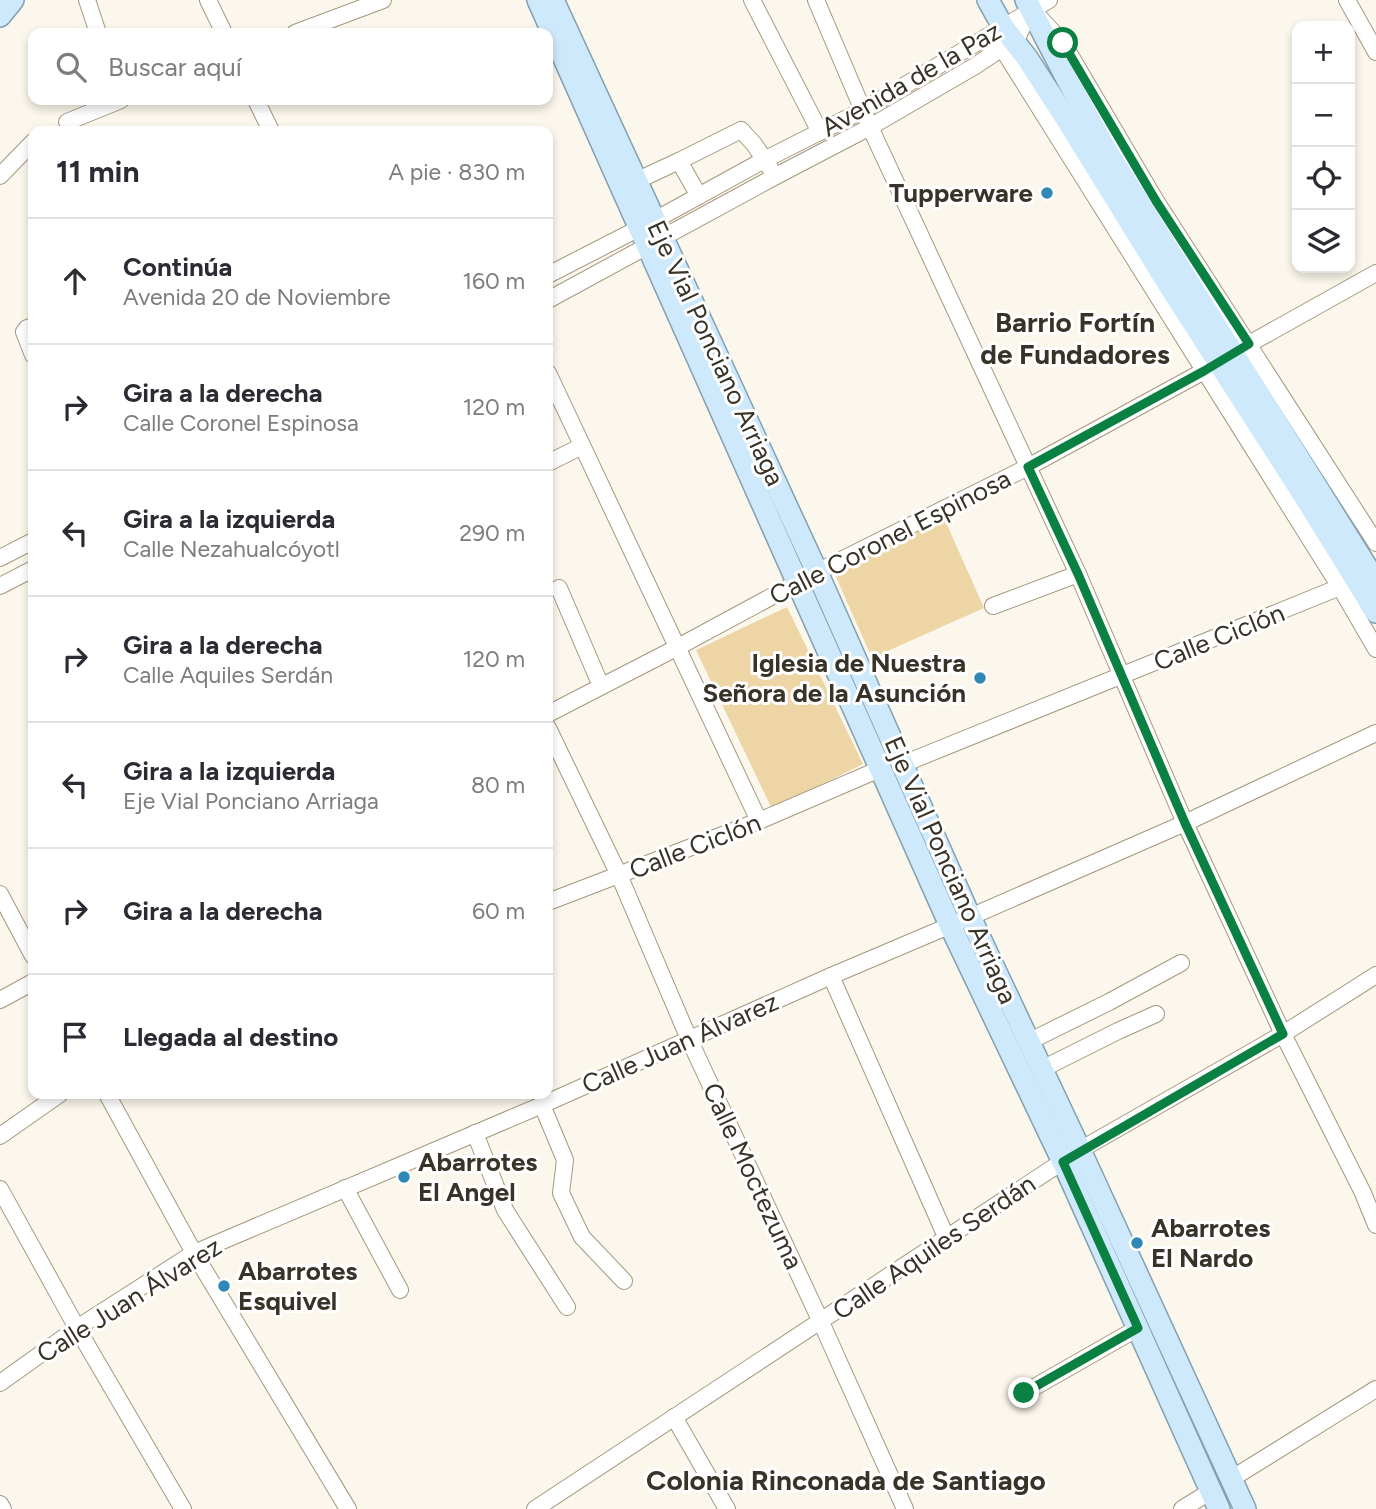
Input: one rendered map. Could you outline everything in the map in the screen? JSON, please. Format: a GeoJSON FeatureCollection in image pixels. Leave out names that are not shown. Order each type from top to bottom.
{"type":"FeatureCollection","features":[{"type":"Feature","properties":{"kind":"main road"},"geometry":{"type":"LineString","coordinates":[[0,16],[13,0]]}},
{"type":"Feature","properties":{"kind":"main road","name":"Eje Vial Ponciano Arriaga"},"geometry":{"type":"LineString","coordinates":[[538,0],[552,28]]}},
{"type":"Feature","properties":{"kind":"main road","name":"Eje Vial Ponciano Arriaga"},"geometry":{"type":"LineString","coordinates":[[553,0],[636,180],[651,233],[797,582],[950,925],[1072,1156],[1245,1509]]}},
{"type":"Feature","properties":{"kind":"main road"},"geometry":{"type":"LineString","coordinates":[[988,0],[1009,37],[1027,58],[1067,120],[1163,276],[1226,358],[1376,582]]}},
{"type":"Feature","properties":{"kind":"main road"},"geometry":{"type":"LineString","coordinates":[[1035,3],[1069,83],[1226,358],[1376,611]]}},
{"type":"Feature","properties":{"kind":"main road","name":"Eje Vial Ponciano Arriaga"},"geometry":{"type":"LineString","coordinates":[[553,31],[817,572],[970,917],[1042,1069],[1072,1156],[1138,1328],[1215,1500]]}},
{"type":"Feature","properties":{"kind":"main road"},"geometry":{"type":"LineString","coordinates":[[1009,37],[1043,55],[1069,83]]}},
{"type":"Feature","properties":{"kind":"main road"},"geometry":{"type":"LineString","coordinates":[[1026,86],[1027,58]]}},
{"type":"Feature","properties":{"kind":"street"},"geometry":{"type":"LineString","coordinates":[[87,0],[96,28]]}},
{"type":"Feature","properties":{"kind":"street"},"geometry":{"type":"LineString","coordinates":[[208,0],[222,28]]}},
{"type":"Feature","properties":{"kind":"street"},"geometry":{"type":"LineString","coordinates":[[308,28],[383,0]]}},
{"type":"Feature","properties":{"kind":"street"},"geometry":{"type":"LineString","coordinates":[[752,0],[820,132]]}},
{"type":"Feature","properties":{"kind":"street"},"geometry":{"type":"LineString","coordinates":[[816,0],[870,127],[1078,574],[1185,823],[1376,1225]]}},
{"type":"Feature","properties":{"kind":"street"},"geometry":{"type":"LineString","coordinates":[[1347,0],[1376,52]]}},
{"type":"Feature","properties":{"kind":"street"},"geometry":{"type":"LineString","coordinates":[[1035,3],[1063,43],[1156,201],[1226,358],[1340,587],[1376,649]]}},
{"type":"Feature","properties":{"kind":"street","name":"Avenida de la Paz"},"geometry":{"type":"LineString","coordinates":[[553,273],[651,233],[776,176],[870,127],[975,66],[1009,37],[1035,3]]}},
{"type":"Feature","properties":{"kind":"street"},"geometry":{"type":"LineString","coordinates":[[1009,37],[1026,86],[1226,358],[1376,543]]}},
{"type":"Feature","properties":{"kind":"street","name":"Avenida de la Paz"},"geometry":{"type":"LineString","coordinates":[[553,297],[651,233],[699,196],[764,160],[1009,37]]}},
{"type":"Feature","properties":{"kind":"street"},"geometry":{"type":"LineString","coordinates":[[66,122],[108,105]]}},
{"type":"Feature","properties":{"kind":"street"},"geometry":{"type":"LineString","coordinates":[[258,105],[269,126]]}},
{"type":"Feature","properties":{"kind":"street"},"geometry":{"type":"LineString","coordinates":[[636,180],[741,130],[776,176]]}},
{"type":"Feature","properties":{"kind":"street"},"geometry":{"type":"LineString","coordinates":[[0,176],[28,147]]}},
{"type":"Feature","properties":{"kind":"street"},"geometry":{"type":"LineString","coordinates":[[679,161],[699,196]]}},
{"type":"Feature","properties":{"kind":"street","name":"Calle Coronel Espinosa"},"geometry":{"type":"LineString","coordinates":[[553,711],[797,582],[1028,467],[1374,279]]}},
{"type":"Feature","properties":{"kind":"street"},"geometry":{"type":"LineString","coordinates":[[553,384],[759,821]]}},
{"type":"Feature","properties":{"kind":"street"},"geometry":{"type":"LineString","coordinates":[[553,460],[582,446]]}},
{"type":"Feature","properties":{"kind":"street"},"geometry":{"type":"LineString","coordinates":[[0,558],[28,544]]}},
{"type":"Feature","properties":{"kind":"street"},"geometry":{"type":"LineString","coordinates":[[0,586],[28,572]]}},
{"type":"Feature","properties":{"kind":"street"},"geometry":{"type":"LineString","coordinates":[[993,606],[1078,574]]}},
{"type":"Feature","properties":{"kind":"street","name":"Calle Ciclón"},"geometry":{"type":"LineString","coordinates":[[903,764],[1340,587]]}},
{"type":"Feature","properties":{"kind":"street"},"geometry":{"type":"LineString","coordinates":[[559,588],[601,686]]}},
{"type":"Feature","properties":{"kind":"street","name":"Calle Juan Álvarez"},"geometry":{"type":"LineString","coordinates":[[0,1383],[77,1328],[194,1253],[542,1105],[1185,823],[1376,733]]}},
{"type":"Feature","properties":{"kind":"street","name":"Calle Moctezuma"},"geometry":{"type":"LineString","coordinates":[[553,738],[619,875],[689,1039],[905,1509]]}},
{"type":"Feature","properties":{"kind":"street","name":"Calle Ciclón"},"geometry":{"type":"LineString","coordinates":[[553,900],[759,821],[880,769]]}},
{"type":"Feature","properties":{"kind":"street"},"geometry":{"type":"LineString","coordinates":[[0,894],[28,947]]}},
{"type":"Feature","properties":{"kind":"street"},"geometry":{"type":"LineString","coordinates":[[1028,1042],[1181,963]]}},
{"type":"Feature","properties":{"kind":"street","name":"Calle Aquiles Serdán"},"geometry":{"type":"LineString","coordinates":[[536,1509],[1072,1156],[1283,1034],[1376,975]]}},
{"type":"Feature","properties":{"kind":"street"},"geometry":{"type":"LineString","coordinates":[[831,976],[947,1239]]}},
{"type":"Feature","properties":{"kind":"street"},"geometry":{"type":"LineString","coordinates":[[0,1000],[28,985]]}},
{"type":"Feature","properties":{"kind":"street"},"geometry":{"type":"LineString","coordinates":[[1104,1005],[1118,1031]]}},
{"type":"Feature","properties":{"kind":"street"},"geometry":{"type":"LineString","coordinates":[[1042,1069],[1156,1014]]}},
{"type":"Feature","properties":{"kind":"street"},"geometry":{"type":"LineString","coordinates":[[0,1136],[53,1099]]}},
{"type":"Feature","properties":{"kind":"street"},"geometry":{"type":"LineString","coordinates":[[110,1099],[194,1253],[348,1509]]}},
{"type":"Feature","properties":{"kind":"street"},"geometry":{"type":"LineString","coordinates":[[542,1105],[565,1160],[561,1193],[582,1237],[624,1281]]}},
{"type":"Feature","properties":{"kind":"street"},"geometry":{"type":"LineString","coordinates":[[475,1133],[505,1210],[567,1307]]}},
{"type":"Feature","properties":{"kind":"street"},"geometry":{"type":"LineString","coordinates":[[345,1188],[400,1290]]}},
{"type":"Feature","properties":{"kind":"street"},"geometry":{"type":"LineString","coordinates":[[0,1189],[77,1328],[183,1509]]}},
{"type":"Feature","properties":{"kind":"street"},"geometry":{"type":"LineString","coordinates":[[1024,1393],[1138,1328]]}},
{"type":"Feature","properties":{"kind":"street"},"geometry":{"type":"LineString","coordinates":[[1231,1479],[1376,1389]]}},
{"type":"Feature","properties":{"kind":"street"},"geometry":{"type":"LineString","coordinates":[[674,1417],[727,1509]]}},
{"type":"Feature","properties":{"kind":"street"},"geometry":{"type":"LineString","coordinates":[[1182,1509],[1215,1500]]}},
{"type":"Feature","properties":{"kind":"street"},"geometry":{"type":"LineString","coordinates":[[0,1504],[3,1509]]}},
{"type":"Feature","properties":{"kind":"shaded area"},"geometry":{"type":"Polygon","coordinates":[[[944,518],[984,608],[872,658],[832,568],[944,518]]]}},
{"type":"Feature","properties":{"kind":"shaded area"},"geometry":{"type":"Polygon","coordinates":[[[787,607],[863,764],[772,809],[696,650],[787,607]]]}},
{"type":"Feature","properties":{"kind":"place","name":"Tupperware"},"geometry":{"type":"Point","coordinates":[1047,193]}},
{"type":"Feature","properties":{"kind":"place","name":"Iglesia de Nuestra Señora de la Asunción"},"geometry":{"type":"Point","coordinates":[980,678]}},
{"type":"Feature","properties":{"kind":"place","name":"Abarrotes El Angel"},"geometry":{"type":"Point","coordinates":[404,1177]}},
{"type":"Feature","properties":{"kind":"place","name":"Abarrotes El Nardo"},"geometry":{"type":"Point","coordinates":[1137,1243]}},
{"type":"Feature","properties":{"kind":"place","name":"Abarrotes Esquivel"},"geometry":{"type":"Point","coordinates":[224,1286]}},
{"type":"Feature","properties":{"kind":"district","name":"Barrio Fortín de Fundadores"},"geometry":{"type":"Point","coordinates":[1075,338]}},
{"type":"Feature","properties":{"kind":"district","name":"Colonia Rinconada de Santiago"},"geometry":{"type":"Point","coordinates":[846,1480]}},
{"type":"Feature","properties":{"kind":"route"},"geometry":{"type":"LineString","coordinates":[[1024,1393],[1138,1328],[1063,1162],[1283,1034],[1185,823],[1078,574],[1028,467],[1249,344],[1156,201],[1063,43]]}}]}
